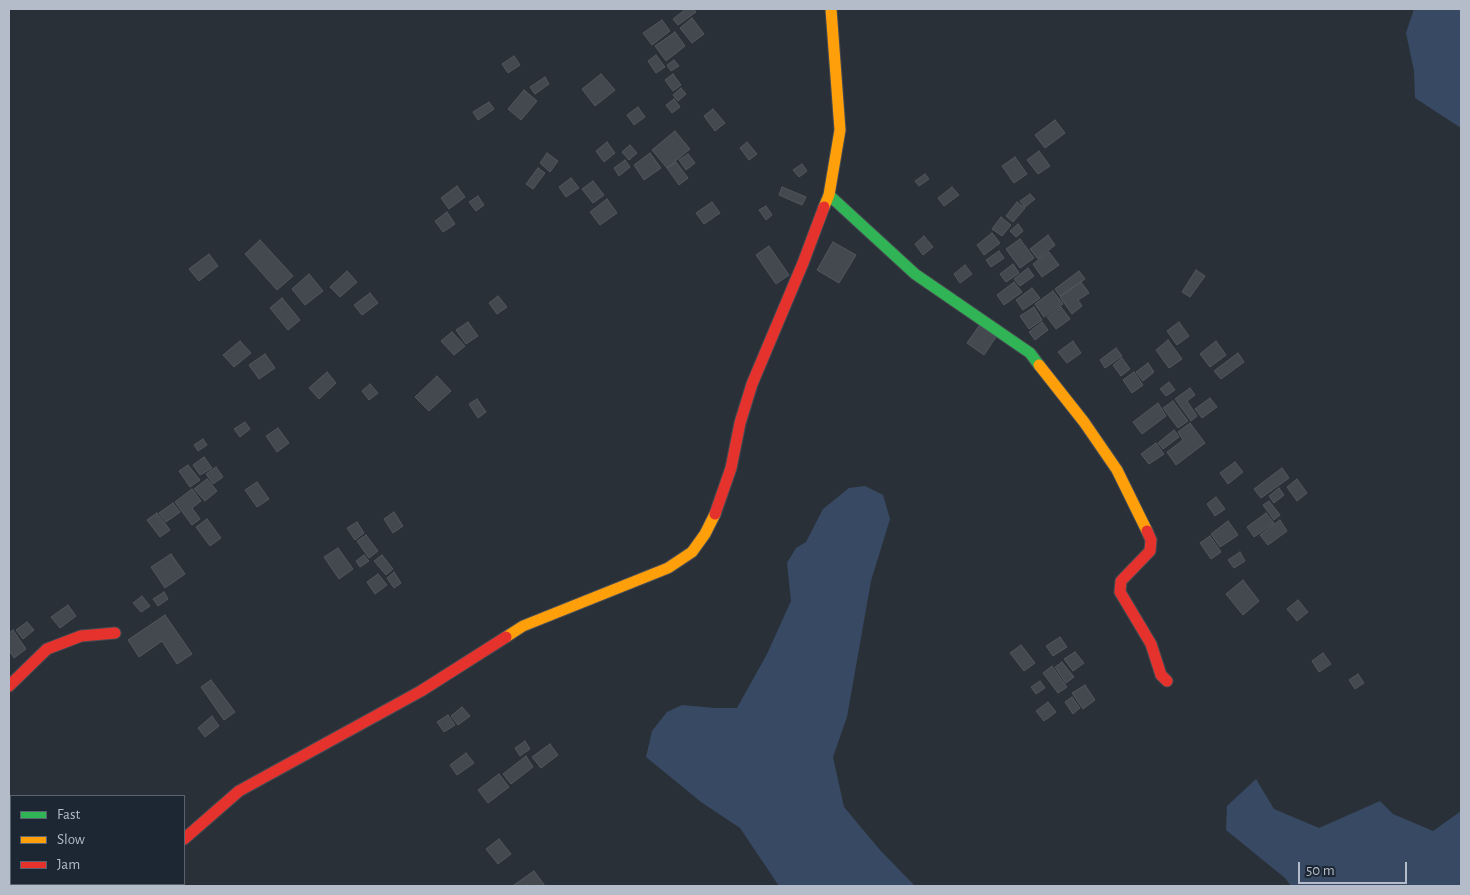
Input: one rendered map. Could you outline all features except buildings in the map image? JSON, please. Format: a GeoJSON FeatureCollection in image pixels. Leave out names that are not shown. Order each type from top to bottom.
{"type":"FeatureCollection","features":[{"type":"Feature","properties":{"kind":"street"},"geometry":{"type":"LineString","coordinates":[[185,838],[239,791],[421,691],[523,626],[668,568],[692,552],[706,534],[717,508],[731,468],[740,423],[752,384],[803,263],[829,195],[840,130],[830,9]]}},
{"type":"Feature","properties":{"kind":"street"},"geometry":{"type":"LineString","coordinates":[[829,195],[915,274],[1030,353],[1084,422],[1116,470],[1150,540],[1150,551],[1121,581],[1120,592],[1151,644],[1162,674],[1167,681]]}},
{"type":"Feature","properties":{"kind":"street"},"geometry":{"type":"LineString","coordinates":[[9,686],[47,649],[81,636],[114,634]]}},
{"type":"Feature","properties":{"kind":"water"},"geometry":{"type":"Polygon","coordinates":[[[1414,9],[1461,9],[1461,128],[1415,98],[1414,71],[1406,33],[1414,9]]]}},
{"type":"Feature","properties":{"kind":"water"},"geometry":{"type":"Polygon","coordinates":[[[865,486],[883,495],[890,519],[871,581],[847,717],[833,757],[844,807],[880,850],[915,886],[779,886],[740,828],[701,802],[646,757],[652,731],[667,712],[682,705],[737,708],[767,654],[791,601],[787,563],[796,548],[806,542],[823,509],[849,488],[865,486]]]}},
{"type":"Feature","properties":{"kind":"water"},"geometry":{"type":"Polygon","coordinates":[[[1256,779],[1274,809],[1319,828],[1380,801],[1393,814],[1433,831],[1461,811],[1461,886],[1291,886],[1285,878],[1226,830],[1227,806],[1256,779]]]}},
{"type":"Feature","properties":{"kind":"traffic: fast"},"geometry":{"type":"LineString","coordinates":[[829,195],[915,274],[1030,353],[1039,365]]}},
{"type":"Feature","properties":{"kind":"traffic: slow"},"geometry":{"type":"LineString","coordinates":[[824,207],[829,195],[840,130],[831,9]]}},
{"type":"Feature","properties":{"kind":"traffic: slow"},"geometry":{"type":"LineString","coordinates":[[1039,365],[1084,422],[1117,470],[1147,531]]}},
{"type":"Feature","properties":{"kind":"traffic: slow"},"geometry":{"type":"LineString","coordinates":[[506,637],[523,626],[668,568],[692,552],[705,534],[715,514]]}},
{"type":"Feature","properties":{"kind":"traffic: jam"},"geometry":{"type":"LineString","coordinates":[[715,514],[731,468],[740,423],[752,384],[803,263],[824,207]]}},
{"type":"Feature","properties":{"kind":"traffic: jam"},"geometry":{"type":"LineString","coordinates":[[1147,531],[1151,540],[1150,551],[1121,581],[1120,592],[1151,644],[1161,675],[1167,681]]}},
{"type":"Feature","properties":{"kind":"traffic: jam"},"geometry":{"type":"LineString","coordinates":[[9,686],[47,649],[81,636],[115,633]]}},
{"type":"Feature","properties":{"kind":"traffic: jam"},"geometry":{"type":"LineString","coordinates":[[185,838],[239,791],[421,691],[506,637]]}}]}
